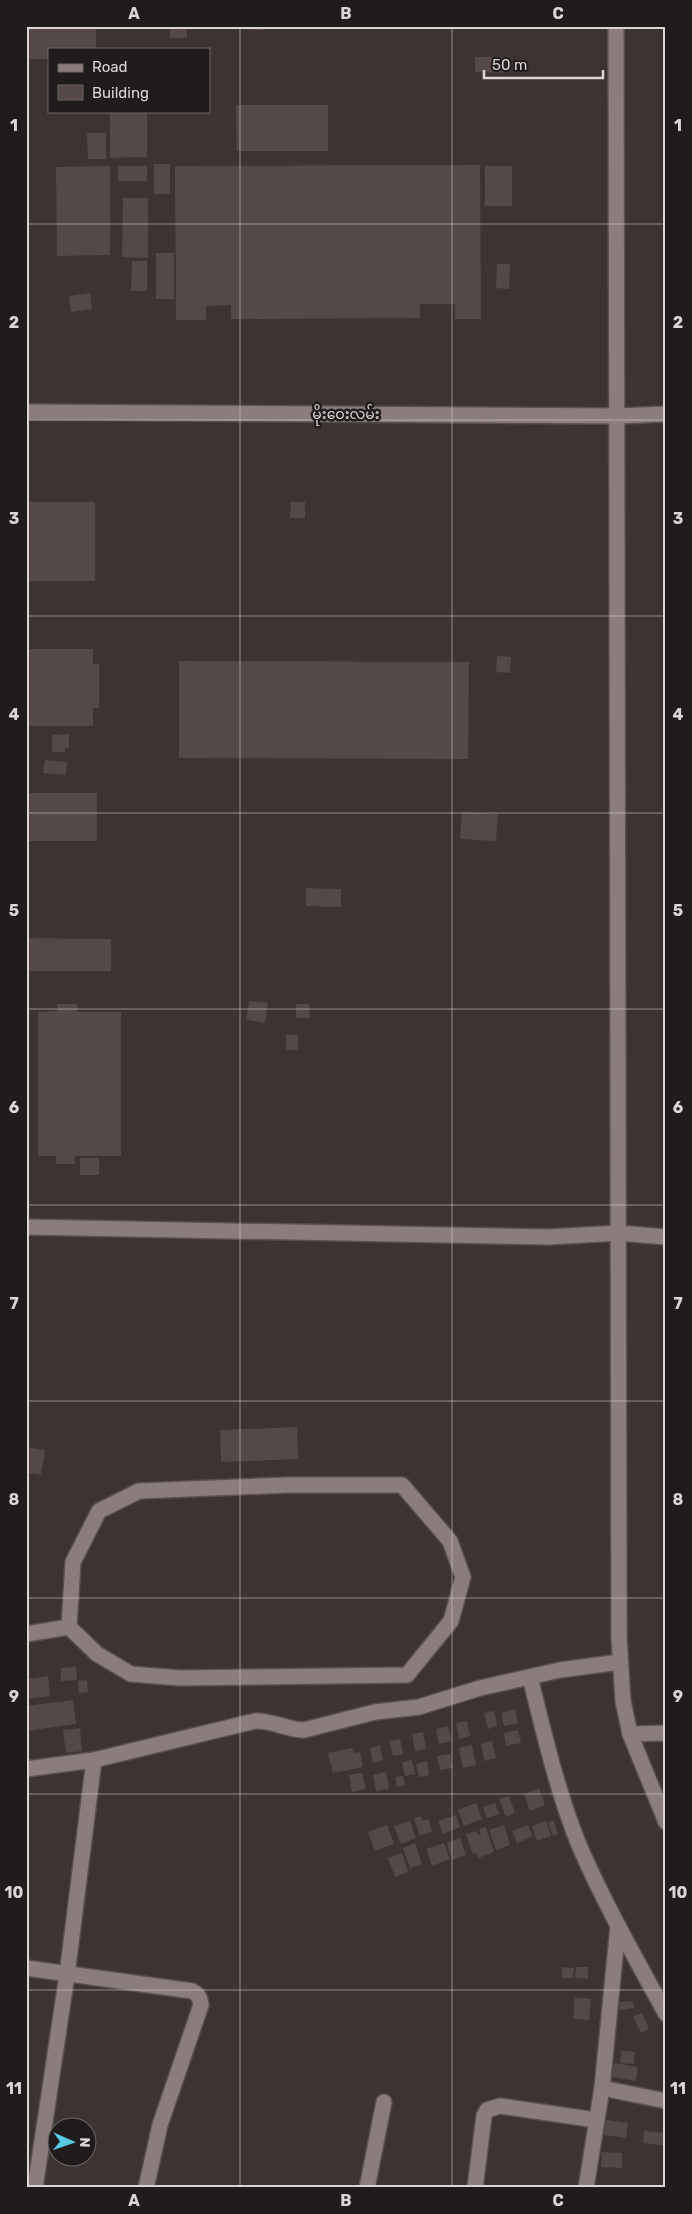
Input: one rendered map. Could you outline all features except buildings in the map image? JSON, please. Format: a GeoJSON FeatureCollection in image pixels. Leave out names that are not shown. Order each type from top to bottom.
{"type":"FeatureCollection","features":[{"type":"Feature","properties":{"kind":"street"},"geometry":{"type":"LineString","coordinates":[[616,26],[620,1662],[623,1701],[630,1734],[666,1822]]}},
{"type":"Feature","properties":{"kind":"street","name":"မိုးဝေးလမ်း"},"geometry":{"type":"LineString","coordinates":[[26,412],[617,416],[666,414]]}},
{"type":"Feature","properties":{"kind":"street"},"geometry":{"type":"LineString","coordinates":[[26,1226],[549,1237],[619,1233],[666,1237]]}},
{"type":"Feature","properties":{"kind":"street"},"geometry":{"type":"LineString","coordinates":[[402,1484],[450,1541],[463,1577],[451,1621],[407,1675],[180,1678],[131,1674],[97,1654],[69,1628],[73,1562],[99,1511],[139,1491],[288,1485],[402,1484]]}},
{"type":"Feature","properties":{"kind":"street"},"geometry":{"type":"LineString","coordinates":[[26,1634],[69,1628]]}},
{"type":"Feature","properties":{"kind":"street"},"geometry":{"type":"LineString","coordinates":[[26,1769],[94,1760],[255,1721],[264,1721],[292,1730],[304,1730],[375,1712],[419,1707],[480,1688],[530,1677],[620,1662]]}},
{"type":"Feature","properties":{"kind":"street"},"geometry":{"type":"LineString","coordinates":[[530,1677],[552,1764],[579,1844],[618,1926],[666,2014]]}},
{"type":"Feature","properties":{"kind":"street"},"geometry":{"type":"LineString","coordinates":[[630,1734],[666,1734]]}},
{"type":"Feature","properties":{"kind":"street"},"geometry":{"type":"LineString","coordinates":[[35,2188],[67,1975],[94,1760]]}},
{"type":"Feature","properties":{"kind":"street"},"geometry":{"type":"LineString","coordinates":[[586,2188],[602,2088],[618,1926]]}},
{"type":"Feature","properties":{"kind":"street"},"geometry":{"type":"LineString","coordinates":[[26,1968],[192,1991],[201,1999],[201,2005],[160,2125],[151,2187]]}},
{"type":"Feature","properties":{"kind":"street"},"geometry":{"type":"LineString","coordinates":[[602,2088],[666,2101]]}},
{"type":"Feature","properties":{"kind":"street"},"geometry":{"type":"LineString","coordinates":[[367,2188],[384,2102]]}},
{"type":"Feature","properties":{"kind":"street"},"geometry":{"type":"LineString","coordinates":[[475,2188],[484,2116],[487,2110],[500,2106],[596,2120]]}}]}
